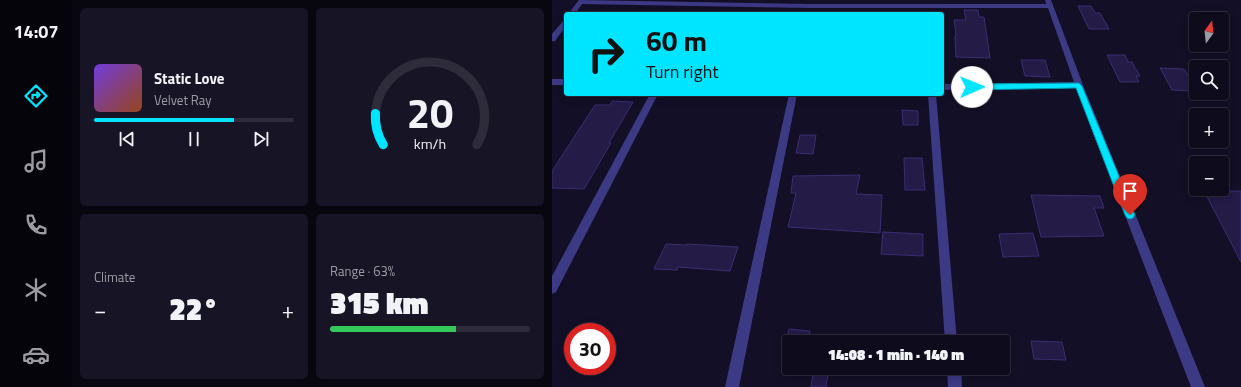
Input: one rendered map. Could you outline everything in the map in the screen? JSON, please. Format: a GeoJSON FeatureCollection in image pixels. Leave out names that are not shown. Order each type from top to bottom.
{"type":"FeatureCollection","features":[{"type":"Feature","properties":{"kind":"street"},"geometry":{"type":"LineString","coordinates":[[573,12],[581,1],[1049,3],[1079,86],[1198,387]]}},
{"type":"Feature","properties":{"kind":"street"},"geometry":{"type":"LineString","coordinates":[[552,39],[564,24]]}},
{"type":"Feature","properties":{"kind":"street"},"geometry":{"type":"LineString","coordinates":[[552,82],[564,82]]}},
{"type":"Feature","properties":{"kind":"street"},"geometry":{"type":"LineString","coordinates":[[944,87],[1079,86]]}},
{"type":"Feature","properties":{"kind":"street"},"geometry":{"type":"LineString","coordinates":[[552,288],[653,96]]}},
{"type":"Feature","properties":{"kind":"street"},"geometry":{"type":"LineString","coordinates":[[732,387],[793,96]]}},
{"type":"Feature","properties":{"kind":"street"},"geometry":{"type":"LineString","coordinates":[[932,96],[951,335]]}},
{"type":"Feature","properties":{"kind":"street"},"geometry":{"type":"LineString","coordinates":[[954,375],[955,387]]}},
{"type":"Feature","properties":{"kind":"building"},"geometry":{"type":"Polygon","coordinates":[[[1078,6],[1091,6],[1095,13],[1100,13],[1109,29],[1089,29],[1078,6]]]}},
{"type":"Feature","properties":{"kind":"building"},"geometry":{"type":"Polygon","coordinates":[[[964,10],[978,10],[979,17],[984,17],[990,58],[956,57],[954,20],[966,20],[964,10]]]}},
{"type":"Feature","properties":{"kind":"building"},"geometry":{"type":"Polygon","coordinates":[[[1107,55],[1125,55],[1128,62],[1132,62],[1140,76],[1136,76],[1139,82],[1120,82],[1107,55]]]}},
{"type":"Feature","properties":{"kind":"building"},"geometry":{"type":"Polygon","coordinates":[[[1021,60],[1045,60],[1050,77],[1025,76],[1021,60]]]}},
{"type":"Feature","properties":{"kind":"building"},"geometry":{"type":"Polygon","coordinates":[[[1160,68],[1184,69],[1189,77],[1189,91],[1172,90],[1160,68]]]}},
{"type":"Feature","properties":{"kind":"building"},"geometry":{"type":"Polygon","coordinates":[[[612,101],[633,102],[584,189],[552,188],[552,171],[595,105],[610,105],[612,101]]]}},
{"type":"Feature","properties":{"kind":"building"},"geometry":{"type":"Polygon","coordinates":[[[902,110],[918,111],[918,125],[903,125],[902,110]]]}},
{"type":"Feature","properties":{"kind":"building"},"geometry":{"type":"Polygon","coordinates":[[[800,135],[816,135],[813,154],[796,153],[800,135]]]}},
{"type":"Feature","properties":{"kind":"building"},"geometry":{"type":"Polygon","coordinates":[[[904,158],[922,158],[925,190],[905,190],[904,158]]]}},
{"type":"Feature","properties":{"kind":"building"},"geometry":{"type":"Polygon","coordinates":[[[860,175],[856,194],[882,195],[880,233],[788,227],[796,193],[791,193],[793,176],[860,175]]]}},
{"type":"Feature","properties":{"kind":"building"},"geometry":{"type":"Polygon","coordinates":[[[1229,191],[1241,191],[1241,262],[1207,196],[1229,196],[1229,191]]]}},
{"type":"Feature","properties":{"kind":"building"},"geometry":{"type":"Polygon","coordinates":[[[1031,195],[1100,196],[1104,208],[1094,208],[1104,236],[1041,237],[1031,195]]]}},
{"type":"Feature","properties":{"kind":"building"},"geometry":{"type":"Polygon","coordinates":[[[883,232],[923,234],[923,256],[881,254],[883,232]]]}},
{"type":"Feature","properties":{"kind":"building"},"geometry":{"type":"Polygon","coordinates":[[[1033,233],[1039,256],[1003,257],[999,234],[1033,233]]]}},
{"type":"Feature","properties":{"kind":"building"},"geometry":{"type":"Polygon","coordinates":[[[666,244],[738,247],[730,271],[678,267],[677,270],[654,269],[666,244]]]}},
{"type":"Feature","properties":{"kind":"building"},"geometry":{"type":"Polygon","coordinates":[[[789,329],[810,331],[809,335],[788,335],[789,329]]]}},
{"type":"Feature","properties":{"kind":"building"},"geometry":{"type":"Polygon","coordinates":[[[1031,341],[1062,342],[1066,360],[1034,359],[1031,341]]]}},
{"type":"Feature","properties":{"kind":"building"},"geometry":{"type":"Polygon","coordinates":[[[813,375],[828,375],[826,387],[811,387],[813,375]]]}},
{"type":"Feature","properties":{"kind":"route"},"geometry":{"type":"LineString","coordinates":[[972,87],[1079,86],[1130,215]]}}]}
